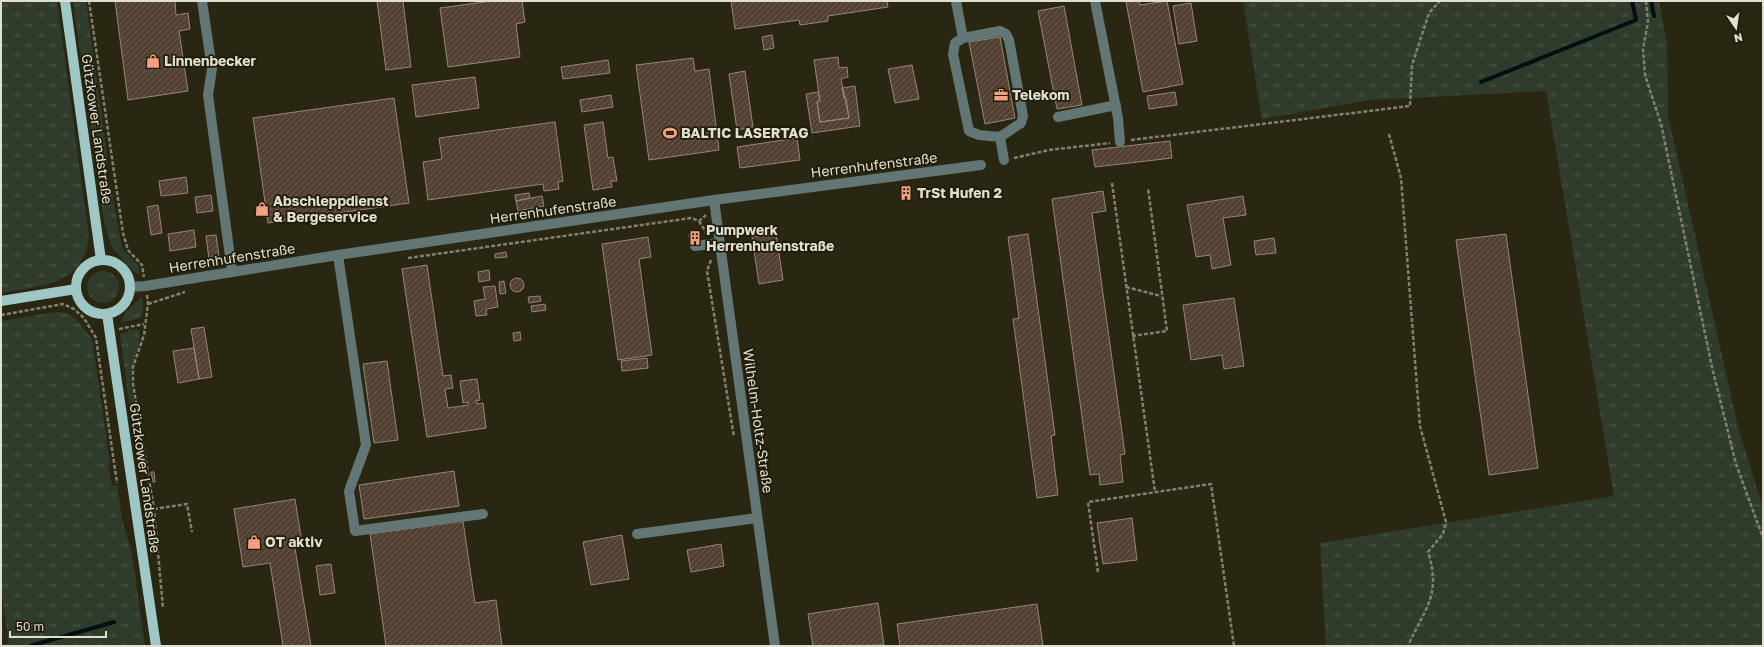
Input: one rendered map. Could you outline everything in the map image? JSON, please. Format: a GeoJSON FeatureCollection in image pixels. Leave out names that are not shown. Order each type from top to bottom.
{"type":"FeatureCollection","features":[{"type":"Feature","properties":{"kind":"main road","name":"Gützkower Landstraße"},"geometry":{"type":"LineString","coordinates":[[65,1],[101,260]]}},
{"type":"Feature","properties":{"kind":"main road"},"geometry":{"type":"LineString","coordinates":[[101,260],[108,261],[121,268],[126,273],[130,287],[129,294],[123,305],[119,309],[107,314],[100,314],[86,308],[77,296],[76,289],[78,275],[82,269],[94,261],[101,260]]}},
{"type":"Feature","properties":{"kind":"main road"},"geometry":{"type":"LineString","coordinates":[[1,301],[76,289]]}},
{"type":"Feature","properties":{"kind":"main road","name":"Gützkower Landstraße"},"geometry":{"type":"LineString","coordinates":[[107,314],[156,646]]}},
{"type":"Feature","properties":{"kind":"street"},"geometry":{"type":"LineString","coordinates":[[202,1],[212,68],[208,95],[232,271]]}},
{"type":"Feature","properties":{"kind":"street"},"geometry":{"type":"LineString","coordinates":[[956,1],[963,38]]}},
{"type":"Feature","properties":{"kind":"street"},"geometry":{"type":"LineString","coordinates":[[1095,1],[1116,105],[1120,142]]}},
{"type":"Feature","properties":{"kind":"street"},"geometry":{"type":"LineString","coordinates":[[1000,31],[1006,34],[1009,40],[1023,116],[1021,123],[1000,137],[979,135],[969,131],[953,54],[955,43],[963,38],[1000,31]]}},
{"type":"Feature","properties":{"kind":"street"},"geometry":{"type":"LineString","coordinates":[[1058,117],[1116,105]]}},
{"type":"Feature","properties":{"kind":"street"},"geometry":{"type":"LineString","coordinates":[[1000,137],[1004,160]]}},
{"type":"Feature","properties":{"kind":"street","name":"Herrenhufenstraße"},"geometry":{"type":"LineString","coordinates":[[130,287],[145,286],[338,255],[714,204],[981,165]]}},
{"type":"Feature","properties":{"kind":"street","name":"Wilhelm-Holtz-Straße"},"geometry":{"type":"LineString","coordinates":[[714,204],[775,646]]}},
{"type":"Feature","properties":{"kind":"street"},"geometry":{"type":"LineString","coordinates":[[695,246],[720,243]]}},
{"type":"Feature","properties":{"kind":"street"},"geometry":{"type":"LineString","coordinates":[[338,255],[366,445],[348,491],[355,531],[483,514]]}},
{"type":"Feature","properties":{"kind":"street"},"geometry":{"type":"LineString","coordinates":[[637,534],[757,518]]}},
{"type":"Feature","properties":{"kind":"path"},"geometry":{"type":"LineString","coordinates":[[89,1],[122,233],[128,250],[142,265]]}},
{"type":"Feature","properties":{"kind":"path"},"geometry":{"type":"LineString","coordinates":[[1646,1],[1648,22],[1643,50],[1645,75],[1661,124],[1712,367],[1736,464],[1763,538]]}},
{"type":"Feature","properties":{"kind":"path"},"geometry":{"type":"LineString","coordinates":[[1004,160],[1049,150],[1410,106],[1412,64],[1429,13],[1438,2]]}},
{"type":"Feature","properties":{"kind":"path"},"geometry":{"type":"LineString","coordinates":[[1389,134],[1401,178],[1420,426],[1446,522],[1443,534],[1428,552],[1433,569],[1434,582],[1426,612],[1408,646]]}},
{"type":"Feature","properties":{"kind":"path"},"geometry":{"type":"LineString","coordinates":[[1112,183],[1132,336],[1155,492]]}},
{"type":"Feature","properties":{"kind":"path"},"geometry":{"type":"LineString","coordinates":[[1132,336],[1167,331],[1161,296],[1148,188]]}},
{"type":"Feature","properties":{"kind":"path"},"geometry":{"type":"LineString","coordinates":[[698,221],[714,204]]}},
{"type":"Feature","properties":{"kind":"path"},"geometry":{"type":"LineString","coordinates":[[402,258],[691,218],[698,221],[707,233],[712,257],[707,271],[734,442]]}},
{"type":"Feature","properties":{"kind":"path"},"geometry":{"type":"LineString","coordinates":[[1126,287],[1161,296]]}},
{"type":"Feature","properties":{"kind":"path"},"geometry":{"type":"LineString","coordinates":[[163,609],[158,572],[154,509],[133,384],[133,367],[144,335],[148,304],[188,291]]}},
{"type":"Feature","properties":{"kind":"path"},"geometry":{"type":"LineString","coordinates":[[1,315],[63,304],[84,318],[96,338],[117,483]]}},
{"type":"Feature","properties":{"kind":"path"},"geometry":{"type":"LineString","coordinates":[[1098,572],[1088,502],[1212,484],[1234,646]]}},
{"type":"Feature","properties":{"kind":"path"},"geometry":{"type":"LineString","coordinates":[[154,509],[187,504],[192,532]]}},
{"type":"Feature","properties":{"kind":"green space"},"geometry":{"type":"Polygon","coordinates":[[[1,1],[57,1],[89,237],[85,253],[78,266],[69,275],[45,285],[1,293],[1,1]]]}},
{"type":"Feature","properties":{"kind":"green space"},"geometry":{"type":"Polygon","coordinates":[[[73,1],[86,1],[108,161],[106,166],[101,167],[97,164],[95,158],[73,1]]]}},
{"type":"Feature","properties":{"kind":"green space"},"geometry":{"type":"Polygon","coordinates":[[[1243,1],[1659,1],[1667,44],[1668,115],[1738,427],[1763,508],[1763,646],[1326,646],[1320,543],[1614,496],[1546,91],[1371,100],[1262,119],[1243,1]]]}},
{"type":"Feature","properties":{"kind":"green space"},"geometry":{"type":"Polygon","coordinates":[[[106,180],[111,187],[122,248],[138,265],[140,275],[133,271],[112,247],[105,227],[98,182],[106,180]]]}},
{"type":"Feature","properties":{"kind":"green space"},"geometry":{"type":"Polygon","coordinates":[[[100,271],[106,271],[115,275],[119,287],[115,299],[106,303],[100,303],[91,299],[87,290],[87,284],[91,275],[100,271]]]}},
{"type":"Feature","properties":{"kind":"green space"},"geometry":{"type":"Polygon","coordinates":[[[142,297],[143,311],[140,318],[121,323],[125,312],[142,297]]]}},
{"type":"Feature","properties":{"kind":"green space"},"geometry":{"type":"Polygon","coordinates":[[[56,312],[67,313],[78,321],[92,339],[110,463],[108,464],[112,486],[117,485],[123,523],[132,554],[145,646],[1,646],[9,643],[1,592],[1,321],[56,312]]]}},
{"type":"Feature","properties":{"kind":"green space"},"geometry":{"type":"Polygon","coordinates":[[[128,330],[139,330],[140,335],[132,369],[131,384],[140,434],[142,456],[129,401],[120,334],[128,332],[128,330]]]}},
{"type":"Feature","properties":{"kind":"building","name":"Linnenbecker"},"geometry":{"type":"Polygon","coordinates":[[[115,1],[175,1],[176,15],[188,13],[190,29],[179,31],[188,91],[128,100],[115,1]]]}},
{"type":"Feature","properties":{"kind":"building"},"geometry":{"type":"Polygon","coordinates":[[[377,1],[403,1],[411,67],[386,70],[377,1]]]}},
{"type":"Feature","properties":{"kind":"building"},"geometry":{"type":"Polygon","coordinates":[[[491,1],[522,1],[525,22],[516,24],[520,57],[448,67],[440,8],[491,1]]]}},
{"type":"Feature","properties":{"kind":"building"},"geometry":{"type":"Polygon","coordinates":[[[731,1],[887,1],[888,7],[828,16],[828,21],[800,25],[799,20],[735,29],[731,1]]]}},
{"type":"Feature","properties":{"kind":"building"},"geometry":{"type":"Polygon","coordinates":[[[1139,1],[1140,5],[1167,1],[1183,84],[1143,92],[1126,2],[1139,1]]]}},
{"type":"Feature","properties":{"kind":"building"},"geometry":{"type":"Polygon","coordinates":[[[1191,3],[1197,41],[1179,44],[1173,6],[1191,3]]]}},
{"type":"Feature","properties":{"kind":"building"},"geometry":{"type":"Polygon","coordinates":[[[1064,6],[1082,105],[1057,109],[1038,11],[1064,6]]]}},
{"type":"Feature","properties":{"kind":"building"},"geometry":{"type":"Polygon","coordinates":[[[772,35],[774,48],[764,50],[762,37],[772,35]]]}},
{"type":"Feature","properties":{"kind":"building"},"geometry":{"type":"Polygon","coordinates":[[[1000,37],[1015,118],[985,124],[969,42],[1000,37]]]}},
{"type":"Feature","properties":{"kind":"building"},"geometry":{"type":"Polygon","coordinates":[[[838,57],[839,68],[847,67],[848,77],[841,79],[849,118],[820,122],[817,102],[820,101],[814,60],[838,57]]]}},
{"type":"Feature","properties":{"kind":"building"},"geometry":{"type":"Polygon","coordinates":[[[693,58],[695,71],[709,69],[719,150],[649,160],[636,65],[693,58]]]}},
{"type":"Feature","properties":{"kind":"building"},"geometry":{"type":"Polygon","coordinates":[[[608,60],[610,73],[563,79],[561,67],[608,60]]]}},
{"type":"Feature","properties":{"kind":"building"},"geometry":{"type":"Polygon","coordinates":[[[912,65],[919,99],[895,103],[888,69],[912,65]]]}},
{"type":"Feature","properties":{"kind":"building"},"geometry":{"type":"Polygon","coordinates":[[[745,71],[753,127],[737,130],[729,74],[745,71]]]}},
{"type":"Feature","properties":{"kind":"building"},"geometry":{"type":"Polygon","coordinates":[[[475,77],[479,108],[416,117],[412,85],[475,77]]]}},
{"type":"Feature","properties":{"kind":"building"},"geometry":{"type":"Polygon","coordinates":[[[855,86],[860,126],[812,133],[806,94],[818,92],[820,101],[817,102],[820,122],[849,118],[846,97],[844,98],[842,88],[855,86]]]}},
{"type":"Feature","properties":{"kind":"building"},"geometry":{"type":"Polygon","coordinates":[[[1175,92],[1177,105],[1149,109],[1147,96],[1175,92]]]}},
{"type":"Feature","properties":{"kind":"building"},"geometry":{"type":"Polygon","coordinates":[[[611,95],[613,107],[582,112],[580,100],[611,95]]]}},
{"type":"Feature","properties":{"kind":"building"},"geometry":{"type":"Polygon","coordinates":[[[394,98],[409,203],[268,223],[253,118],[394,98]]]}},
{"type":"Feature","properties":{"kind":"building"},"geometry":{"type":"Polygon","coordinates":[[[555,122],[563,181],[558,182],[559,189],[544,191],[543,184],[428,200],[423,162],[442,159],[439,138],[555,122]]]}},
{"type":"Feature","properties":{"kind":"building"},"geometry":{"type":"Polygon","coordinates":[[[603,122],[608,158],[613,157],[617,181],[611,181],[612,187],[593,190],[584,125],[603,122]]]}},
{"type":"Feature","properties":{"kind":"building"},"geometry":{"type":"Polygon","coordinates":[[[797,138],[800,160],[740,168],[737,147],[797,138]]]}},
{"type":"Feature","properties":{"kind":"building"},"geometry":{"type":"Polygon","coordinates":[[[1170,141],[1172,158],[1095,167],[1092,150],[1170,141]]]}},
{"type":"Feature","properties":{"kind":"building"},"geometry":{"type":"Polygon","coordinates":[[[186,177],[188,193],[161,196],[159,181],[186,177]]]}},
{"type":"Feature","properties":{"kind":"building","name":"TrSt Hufen 2"},"geometry":{"type":"Polygon","coordinates":[[[910,190],[910,194],[902,196],[902,192],[910,190]]]}},
{"type":"Feature","properties":{"kind":"building"},"geometry":{"type":"Polygon","coordinates":[[[1103,191],[1106,211],[1092,213],[1125,454],[1120,455],[1123,482],[1100,485],[1099,474],[1090,475],[1052,199],[1103,191]]]}},
{"type":"Feature","properties":{"kind":"building"},"geometry":{"type":"Polygon","coordinates":[[[529,193],[530,198],[516,201],[515,195],[529,193]]]}},
{"type":"Feature","properties":{"kind":"building"},"geometry":{"type":"Polygon","coordinates":[[[211,195],[213,211],[197,213],[195,197],[211,195]]]}},
{"type":"Feature","properties":{"kind":"building"},"geometry":{"type":"Polygon","coordinates":[[[542,196],[544,206],[518,211],[516,201],[542,196]]]}},
{"type":"Feature","properties":{"kind":"building"},"geometry":{"type":"Polygon","coordinates":[[[1243,196],[1246,215],[1223,218],[1231,265],[1212,269],[1210,255],[1196,257],[1187,205],[1243,196]]]}},
{"type":"Feature","properties":{"kind":"building"},"geometry":{"type":"Polygon","coordinates":[[[158,205],[162,233],[151,235],[147,207],[158,205]]]}},
{"type":"Feature","properties":{"kind":"building"},"geometry":{"type":"Polygon","coordinates":[[[194,230],[196,247],[170,251],[168,234],[194,230]]]}},
{"type":"Feature","properties":{"kind":"building","name":"Pumpwerk Herrenhufenstraße"},"geometry":{"type":"Polygon","coordinates":[[[699,233],[700,241],[690,243],[689,234],[699,233]]]}},
{"type":"Feature","properties":{"kind":"building"},"geometry":{"type":"Polygon","coordinates":[[[776,233],[783,280],[759,284],[752,237],[776,233]]]}},
{"type":"Feature","properties":{"kind":"building"},"geometry":{"type":"Polygon","coordinates":[[[1028,234],[1055,435],[1051,436],[1058,495],[1037,498],[1013,319],[1019,318],[1008,237],[1028,234]]]}},
{"type":"Feature","properties":{"kind":"building"},"geometry":{"type":"Polygon","coordinates":[[[1506,234],[1538,468],[1489,475],[1456,240],[1506,234]]]}},
{"type":"Feature","properties":{"kind":"building"},"geometry":{"type":"Polygon","coordinates":[[[216,235],[219,257],[209,259],[206,236],[216,235]]]}},
{"type":"Feature","properties":{"kind":"building"},"geometry":{"type":"Polygon","coordinates":[[[648,237],[651,257],[639,259],[652,355],[618,360],[602,244],[648,237]]]}},
{"type":"Feature","properties":{"kind":"building"},"geometry":{"type":"Polygon","coordinates":[[[1274,238],[1276,253],[1256,255],[1254,241],[1274,238]]]}},
{"type":"Feature","properties":{"kind":"building"},"geometry":{"type":"Polygon","coordinates":[[[506,252],[507,257],[495,258],[495,254],[506,252]]]}},
{"type":"Feature","properties":{"kind":"building"},"geometry":{"type":"Polygon","coordinates":[[[427,265],[443,376],[451,375],[453,388],[445,389],[448,408],[468,405],[468,402],[463,403],[460,381],[477,379],[480,400],[476,401],[477,404],[483,403],[486,428],[427,437],[402,269],[427,265]]]}},
{"type":"Feature","properties":{"kind":"building"},"geometry":{"type":"Polygon","coordinates":[[[489,270],[490,280],[479,282],[478,272],[489,270]]]}},
{"type":"Feature","properties":{"kind":"building"},"geometry":{"type":"Polygon","coordinates":[[[517,278],[522,280],[524,285],[522,290],[517,292],[512,290],[510,285],[512,280],[517,278]]]}},
{"type":"Feature","properties":{"kind":"building"},"geometry":{"type":"Polygon","coordinates":[[[504,281],[506,293],[500,294],[499,282],[504,281]]]}},
{"type":"Feature","properties":{"kind":"building"},"geometry":{"type":"Polygon","coordinates":[[[495,286],[498,307],[486,309],[487,315],[476,316],[474,301],[485,299],[483,287],[495,286]]]}},
{"type":"Feature","properties":{"kind":"building"},"geometry":{"type":"Polygon","coordinates":[[[540,296],[541,301],[529,303],[528,297],[540,296]]]}},
{"type":"Feature","properties":{"kind":"building"},"geometry":{"type":"Polygon","coordinates":[[[1234,298],[1244,366],[1224,369],[1222,355],[1191,360],[1183,305],[1234,298]]]}},
{"type":"Feature","properties":{"kind":"building"},"geometry":{"type":"Polygon","coordinates":[[[545,304],[546,310],[532,312],[531,306],[545,304]]]}},
{"type":"Feature","properties":{"kind":"building"},"geometry":{"type":"Polygon","coordinates":[[[204,327],[212,377],[199,379],[191,329],[204,327]]]}},
{"type":"Feature","properties":{"kind":"building"},"geometry":{"type":"Polygon","coordinates":[[[520,332],[521,340],[514,341],[513,333],[520,332]]]}},
{"type":"Feature","properties":{"kind":"building"},"geometry":{"type":"Polygon","coordinates":[[[194,348],[199,379],[178,383],[173,351],[194,348]]]}},
{"type":"Feature","properties":{"kind":"building"},"geometry":{"type":"Polygon","coordinates":[[[647,358],[648,368],[622,371],[621,361],[647,358]]]}},
{"type":"Feature","properties":{"kind":"building"},"geometry":{"type":"Polygon","coordinates":[[[387,361],[398,440],[374,443],[363,364],[387,361]]]}},
{"type":"Feature","properties":{"kind":"building"},"geometry":{"type":"Polygon","coordinates":[[[454,471],[459,506],[364,519],[359,485],[454,471]]]}},
{"type":"Feature","properties":{"kind":"building"},"geometry":{"type":"Polygon","coordinates":[[[151,472],[154,472],[155,482],[153,482],[151,472]]]}},
{"type":"Feature","properties":{"kind":"building"},"geometry":{"type":"Polygon","coordinates":[[[295,499],[302,543],[294,544],[311,646],[283,646],[270,563],[243,567],[234,509],[295,499]]]}},
{"type":"Feature","properties":{"kind":"building"},"geometry":{"type":"Polygon","coordinates":[[[1132,518],[1137,560],[1103,564],[1097,523],[1132,518]]]}},
{"type":"Feature","properties":{"kind":"building"},"geometry":{"type":"Polygon","coordinates":[[[463,521],[475,603],[496,600],[502,646],[386,646],[370,534],[463,521]]]}},
{"type":"Feature","properties":{"kind":"building"},"geometry":{"type":"Polygon","coordinates":[[[622,535],[629,579],[591,585],[583,542],[622,535]]]}},
{"type":"Feature","properties":{"kind":"building"},"geometry":{"type":"Polygon","coordinates":[[[721,544],[724,566],[691,572],[687,550],[721,544]]]}},
{"type":"Feature","properties":{"kind":"building"},"geometry":{"type":"Polygon","coordinates":[[[331,564],[335,593],[320,595],[316,566],[331,564]]]}},
{"type":"Feature","properties":{"kind":"building"},"geometry":{"type":"Polygon","coordinates":[[[878,603],[884,645],[813,646],[808,614],[878,603]]]}},
{"type":"Feature","properties":{"kind":"building"},"geometry":{"type":"Polygon","coordinates":[[[1037,604],[1043,646],[900,646],[897,624],[1037,604]]]}},
{"type":"Feature","properties":{"kind":"waterway"},"geometry":{"type":"LineString","coordinates":[[1481,82],[1636,20],[1632,1]]}},
{"type":"Feature","properties":{"kind":"waterway"},"geometry":{"type":"LineString","coordinates":[[1651,1],[1654,16]]}},
{"type":"Feature","properties":{"kind":"waterway"},"geometry":{"type":"LineString","coordinates":[[30,646],[114,622]]}},
{"type":"Feature","properties":{"kind":"place","name":"Linnenbecker"},"geometry":{"type":"Point","coordinates":[153,61]}},
{"type":"Feature","properties":{"kind":"place","name":"Telekom"},"geometry":{"type":"Point","coordinates":[1001,95]}},
{"type":"Feature","properties":{"kind":"place","name":"BALTIC LASERTAG"},"geometry":{"type":"Point","coordinates":[670,133]}},
{"type":"Feature","properties":{"kind":"place","name":"TrSt Hufen 2"},"geometry":{"type":"Point","coordinates":[906,193]}},
{"type":"Feature","properties":{"kind":"place","name":"Abschleppdienst & Bergeservice"},"geometry":{"type":"Point","coordinates":[262,209]}},
{"type":"Feature","properties":{"kind":"place","name":"Pumpwerk Herrenhufenstraße"},"geometry":{"type":"Point","coordinates":[695,238]}},
{"type":"Feature","properties":{"kind":"place","name":"OT aktiv"},"geometry":{"type":"Point","coordinates":[254,542]}}]}
